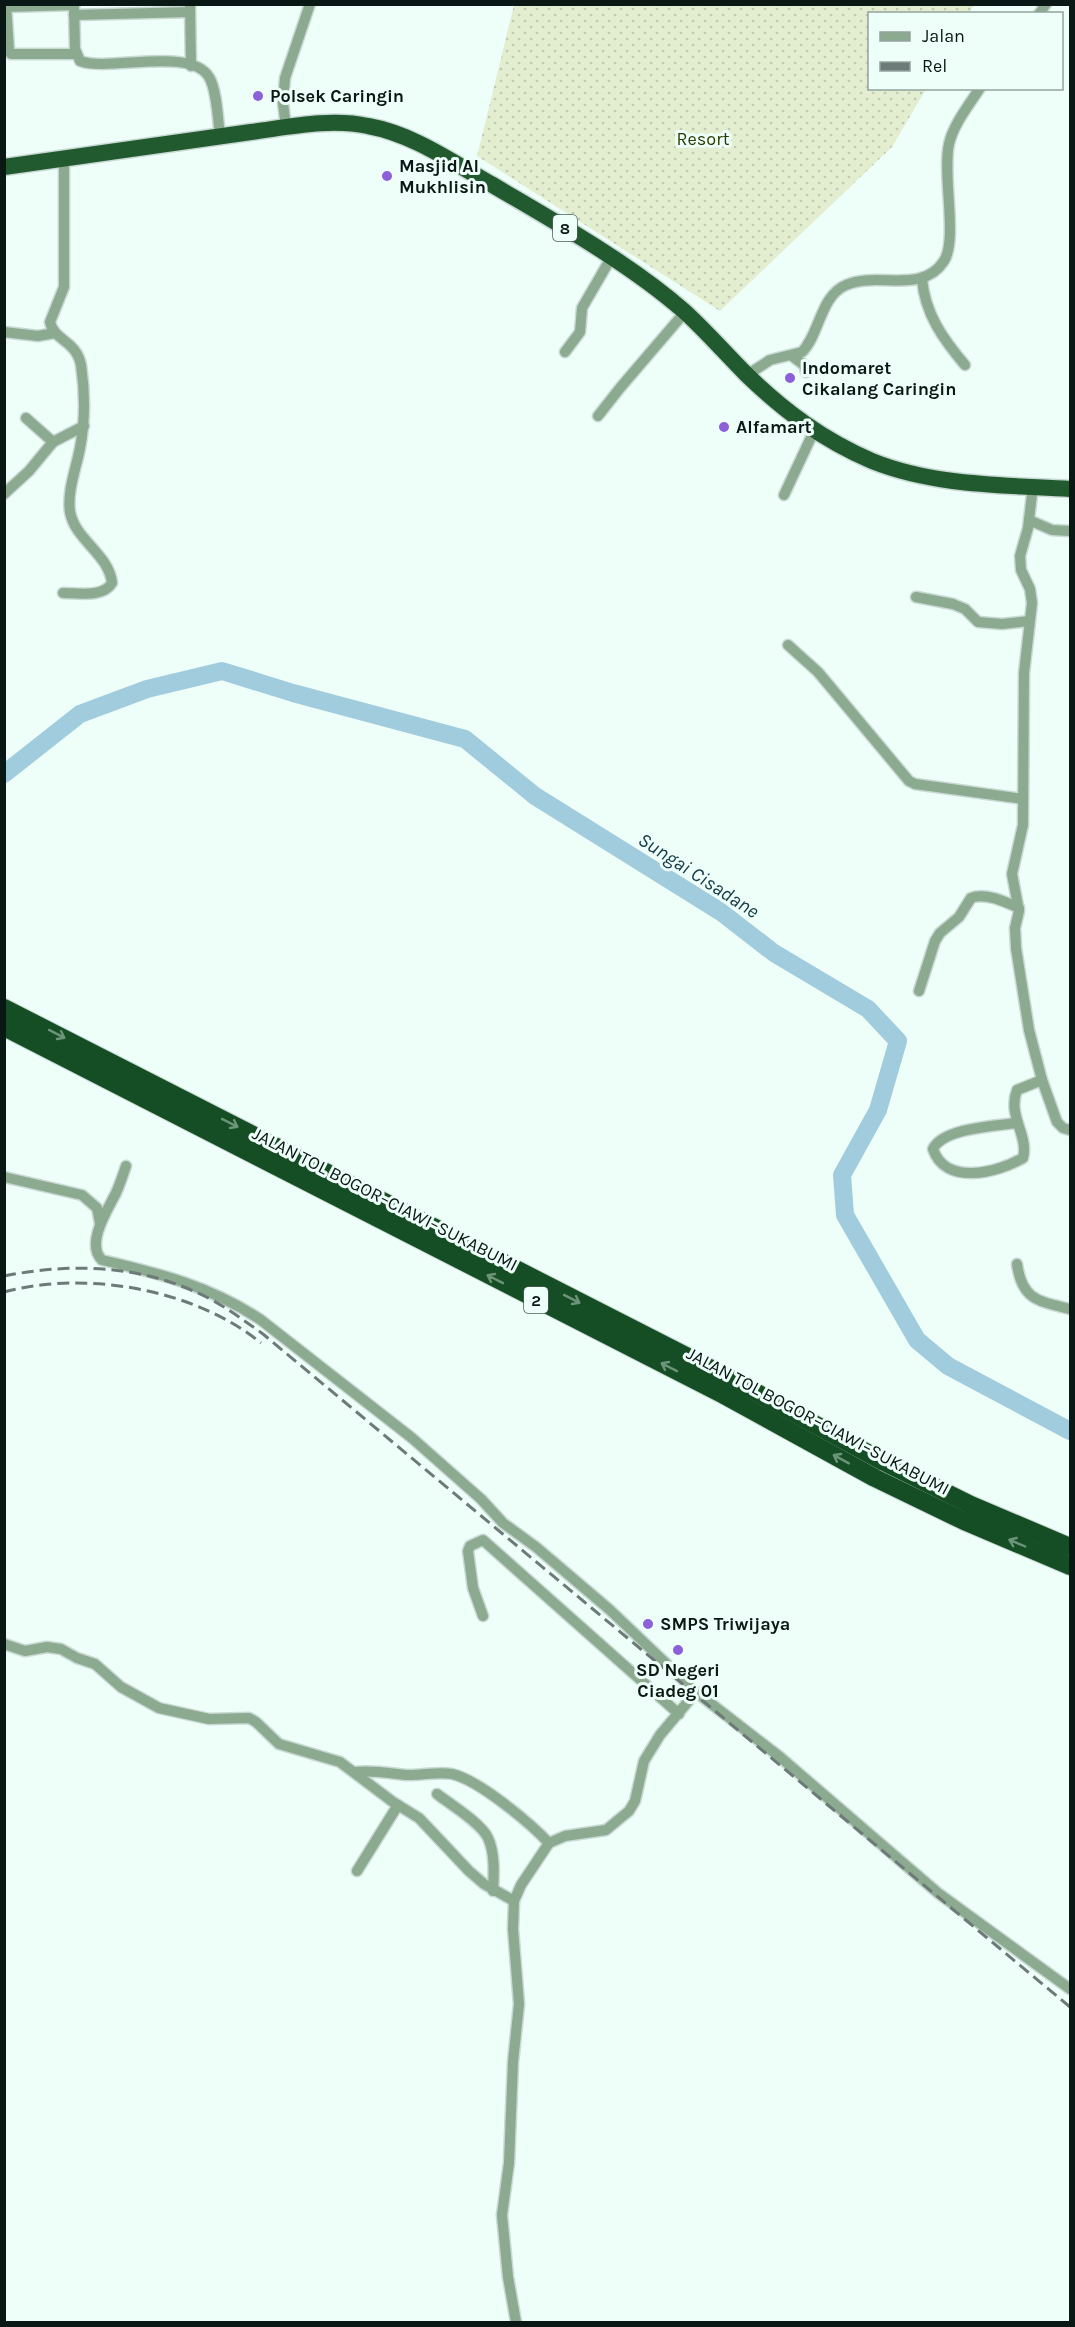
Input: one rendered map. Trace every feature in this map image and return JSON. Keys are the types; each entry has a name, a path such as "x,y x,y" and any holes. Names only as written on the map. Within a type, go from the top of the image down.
{"highway":[{"name":"8","path":"4,167 286,127 351,123 370,126 412,141 549,218 611,258 685,312 747,375 814,431 872,460 899,470 954,481 1071,489"},
{"name":"JALAN TOL BOGOR–CIAWI–SUKABUMI","path":"4,1008 733,1380 884,1462 970,1505 1071,1547"},
{"name":"JALAN TOL BOGOR–CIAWI–SUKABUMI","path":"4,1027 724,1395 875,1478 964,1521 1071,1566"}],"street":[{"path":"286,127 283,103 285,78 310,4"},
{"path":"76,54 11,54 6,6 190,8 191,66"},
{"path":"74,8 76,54 80,61 88,63 155,60 202,70 211,81 220,136"},
{"path":"747,375 770,360 799,354 805,350 830,299 845,285 858,282 922,279 941,265 948,252 950,234 946,177 949,141 979,90"},
{"path":"63,593 101,592 108,589 112,583 108,568 75,524 71,515 70,493 84,426 83,394 79,360 72,346 55,333 50,325 50,317 63,292 65,282 64,158"},
{"path":"565,352 580,332 582,308 611,258"},
{"path":"922,279 926,304 932,319 940,334 965,365"},
{"path":"598,416 685,312"},
{"path":"4,332 38,336 55,333"},
{"path":"792,356 804,365 806,372"},
{"path":"26,418 53,442"},
{"path":"4,494 29,471 53,442 84,426"},
{"path":"784,495 814,431"},
{"path":"1033,486 1020,564 1031,594 1024,673 1022,831 1012,874 1019,908 1015,933 1029,1030 1042,1080 1057,1122 1063,1128 1071,1131"},
{"path":"1029,520 1052,530 1071,531"},
{"path":"916,597 953,604 965,609 978,622 1002,624 1029,621"},
{"path":"788,645 818,672 909,781 915,784 1023,799"},
{"path":"919,991 935,941 940,933 959,917 971,898 988,897 1019,908"},
{"path":"1016,1123 951,1134 937,1142 933,1149 936,1158 945,1167 964,1173 988,1172 1014,1164 1023,1158 1024,1150 1016,1123 1014,1105 1017,1090 1042,1080"},
{"path":"100,1224 117,1191 126,1166"},
{"path":"4,1177 82,1195 97,1208 100,1224 97,1245 102,1260 178,1278 223,1297 261,1320 412,1438 481,1499 503,1522 536,1546 610,1610 696,1692 780,1757 938,1893 1071,1989"},
{"path":"1017,1264 1019,1281 1024,1291 1034,1297 1071,1309"},
{"path":"483,1616 473,1588 468,1551 470,1546 483,1540 679,1714"},
{"path":"4,1644 25,1651 47,1647 61,1649 95,1664 116,1683 159,1708 209,1719 249,1718 279,1744 334,1759 426,1824 469,1871 494,1890 514,1901"},
{"path":"516,2322 501,2216 509,2163 513,2062 519,2004 513,1929 514,1901 521,1885 549,1843 565,1836 606,1830 624,1817 635,1802 644,1761 660,1736 696,1692"},
{"path":"355,1772 376,1771 409,1775 445,1773 460,1776 526,1821 549,1843"},
{"path":"437,1794 479,1827 488,1837 493,1862 494,1890"},
{"path":"357,1870 398,1805"}],"green space":[{"name":"Resort","path":"514,4 974,5 970,12 868,12 868,90 925,90 892,147 720,311 477,156"}],"waterway":[{"name":"Sungai Cisadane","path":"4,774 80,714 147,689 222,671 293,693 465,739 535,796 721,912 774,953 868,1009 898,1041 878,1110 842,1175 845,1215 917,1340 948,1366 1070,1431"}],"railway":[{"path":"4,1276 84,1268 136,1273 187,1288 238,1316 263,1334 1070,2007"},
{"path":"4,1292 69,1283 104,1284 138,1289 172,1297 205,1309 234,1324 261,1343"}],"place":[{"name":"Polsek Caringin","path":"258,96"},
{"name":"Masjid Al Mukhlisin","path":"387,176"},
{"name":"Indomaret Cikalang Caringin","path":"790,378"},
{"name":"Alfamart","path":"724,427"},
{"name":"SMPS Triwijaya","path":"648,1624"},
{"name":"SD Negeri Ciadeg 01","path":"678,1650"}]}
